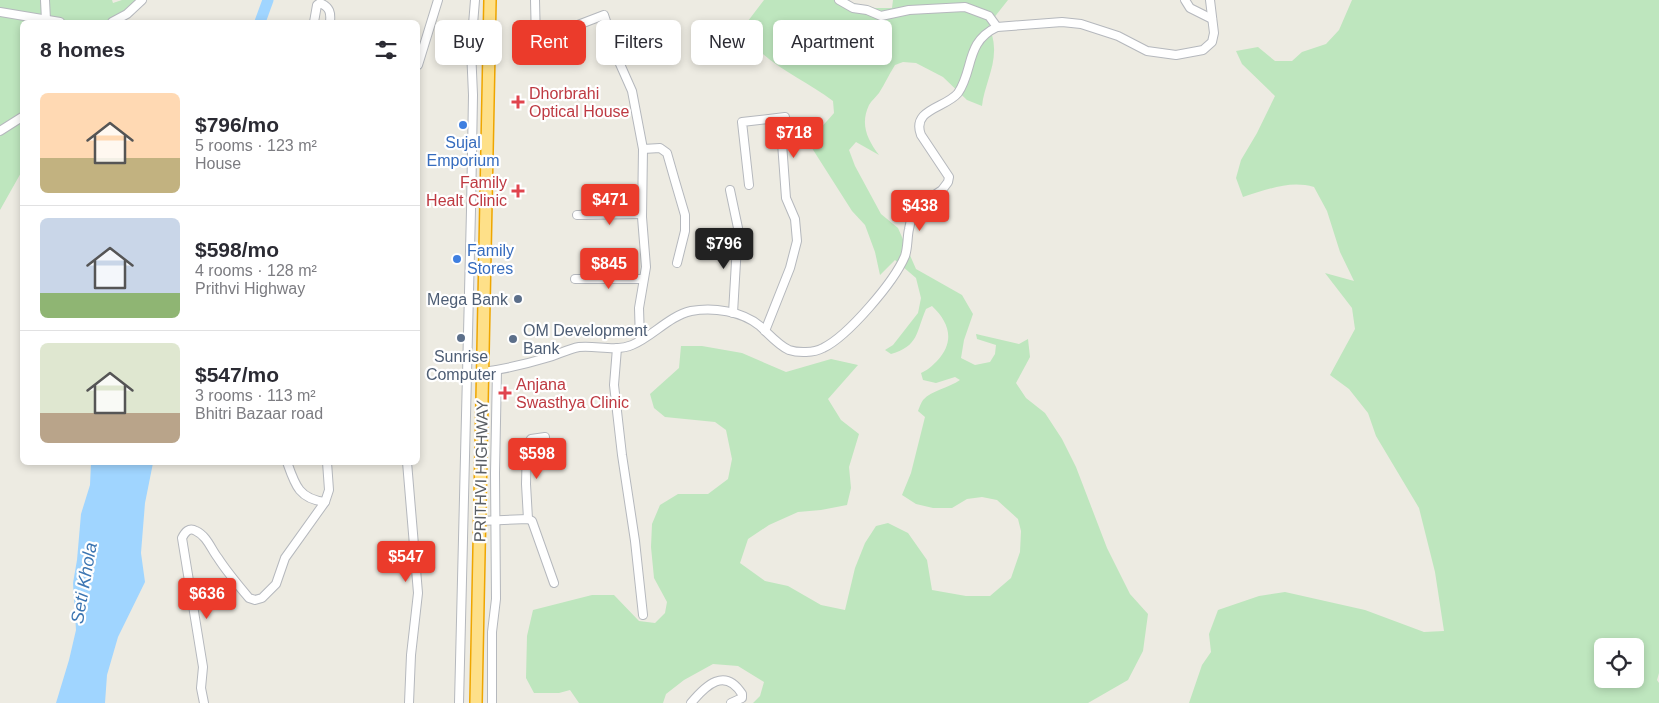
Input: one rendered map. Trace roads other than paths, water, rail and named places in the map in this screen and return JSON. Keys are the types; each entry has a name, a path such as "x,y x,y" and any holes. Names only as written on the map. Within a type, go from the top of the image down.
{"highway":[{"name":"PRITHVI HIGHWAY","path":"476,703 490,0"}],"street":[{"path":"0,12 46,20 45,0"},
{"path":"116,20 127,14 142,0"},
{"path":"420,58 438,0"},
{"path":"459,703 471,210 473,95 471,49 475,0"},
{"path":"535,0 536,41 604,15 620,64 632,91 643,149 642,214 646,267 639,308 640,340"},
{"path":"839,0 853,8 867,10 881,16 909,10 965,7 989,16 997,27"},
{"path":"1185,0 1190,8 1212,19"},
{"path":"483,372 548,358 577,348 631,346 682,314 691,311 716,310 733,313 758,324 788,350 797,352 820,350 850,329 887,285 904,256 915,208 938,193 948,182 944,168 919,131 920,119 924,114 954,97 959,91 979,40 997,27 1062,22 1082,24 1118,36 1148,51 1176,55 1199,51 1212,42 1214,33 1210,0"},
{"path":"314,20 317,5 320,3 327,5 331,12 330,20"},
{"path":"749,185 742,122 785,117 782,142 786,198 795,219 797,241 790,268 765,331"},
{"path":"0,131 20,118"},
{"path":"643,149 660,148 667,153 685,215 685,231 677,263"},
{"path":"730,190 738,228 733,313"},
{"path":"577,215 642,214"},
{"path":"575,279 643,279"},
{"path":"617,348 614,385 643,615"},
{"path":"492,703 492,632 496,599 494,473 497,370"},
{"path":"528,519 526,484 527,446 531,439 545,437"},
{"path":"288,465 298,489 311,500 325,502"},
{"path":"204,703 201,688 203,667 182,538 184,533 194,530 203,535 217,558 249,598 255,600 262,598 276,584 286,558 325,502 329,490 327,465"},
{"path":"406,465 418,593 409,703"},
{"path":"480,521 495,522 528,519 532,521 554,583"},
{"path":"692,703 714,681 724,680 732,682 742,694 742,698 731,703"}],"water":[{"path":"91,465 153,465 145,503 141,553 145,582 118,637 107,675 105,703 56,703 76,630 73,583 81,514 90,485"}],"waterway":[{"name":"Seti Khola","path":"261,20 268,0"}],"place":[{"name":"Dhorbrahi Optical House","path":"518,102"},
{"name":"Sujal Emporium","path":"463,125"},
{"name":"Family Healt Clinic","path":"518,191"},
{"name":"Family Stores","path":"457,259"},
{"name":"Mega Bank","path":"518,299"},
{"name":"Sunrise Computer","path":"461,338"},
{"name":"OM Development Bank","path":"513,339"},
{"name":"Anjana Swasthya Clinic","path":"505,393"}]}
